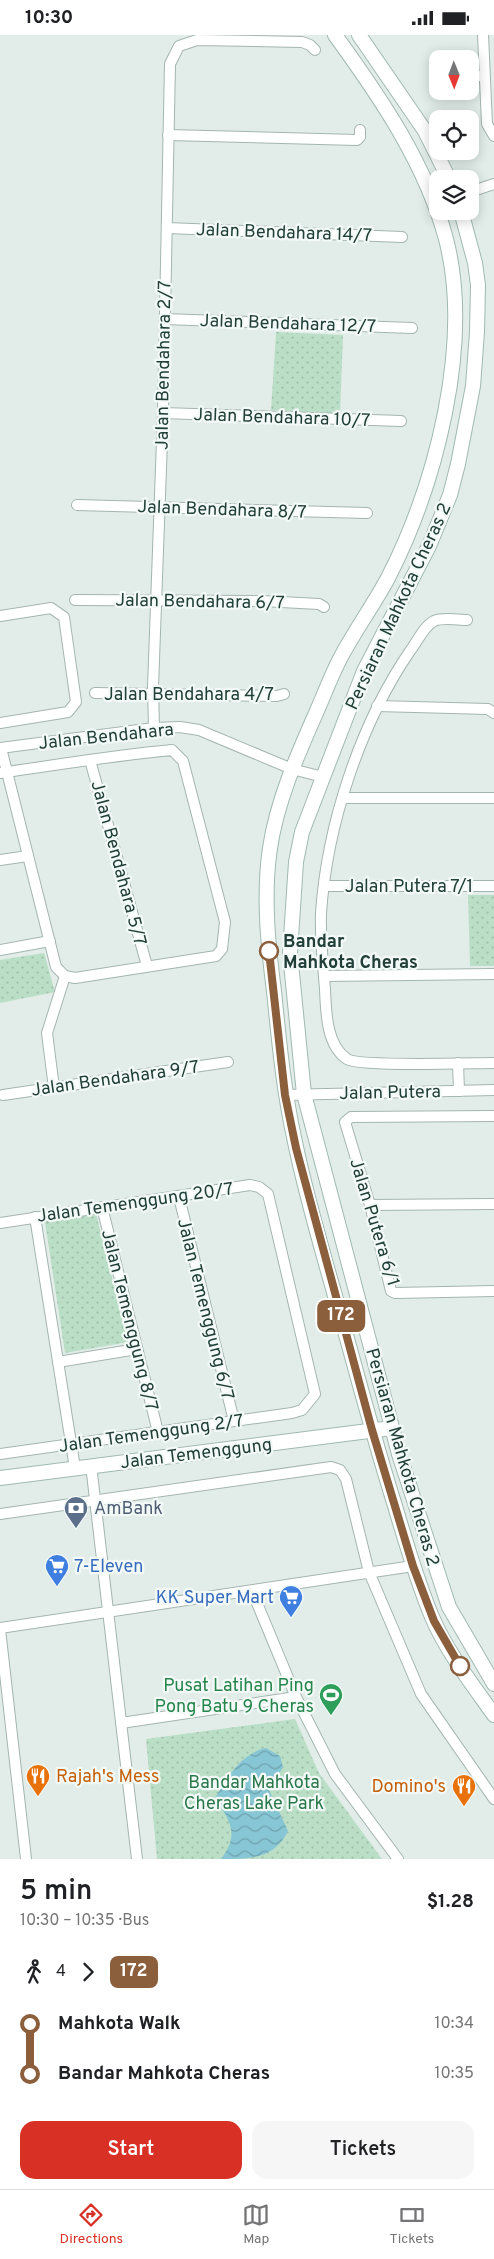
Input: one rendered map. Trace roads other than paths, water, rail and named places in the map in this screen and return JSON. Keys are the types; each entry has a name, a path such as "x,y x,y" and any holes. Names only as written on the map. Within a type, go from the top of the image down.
{"street":[{"name":"Persiaran Mahkota Cheras 2","path":"335,35 374,89 429,190"},
{"path":"359,35 425,131 444,170"},
{"path":"483,35 487,125 494,136"},
{"name":"Jalan Bendahara 2/7","path":"151,728 163,413 170,64 179,46 197,40 302,42 310,45 315,50"},
{"path":"479,76 484,76"},
{"path":"168,135 356,141 360,137 360,130"},
{"path":"479,189 494,184"},
{"name":"Persiaran Mahkota Cheras 2","path":"440,220 450,258 456,298 456,335 444,416 435,453 414,517 388,578 340,657 292,769 274,825 269,852 268,938 285,1095 296,1148 372,1430 413,1566 434,1621 466,1676 494,1715"},
{"name":"Persiaran Mahkota Cheras 2","path":"463,220 475,263 478,285 477,332 473,386 458,464 450,495 429,546 364,671 302,832 296,862 290,953 304,1094 392,1428 450,1607 494,1684"},
{"name":"Jalan Bendahara 14/7","path":"166,228 402,237"},
{"name":"Jalan Bendahara 12/7","path":"164,319 412,328"},
{"name":"Jalan Bendahara 10/7","path":"163,413 401,421"},
{"name":"Jalan Bendahara 8/7","path":"77,505 366,513"},
{"name":"Jalan Bendahara 6/7","path":"75,600 262,601 319,604 324,607"},
{"path":"0,616 51,608 64,617 76,701 68,712 0,723"},
{"path":"467,620 439,619 428,625 403,661 377,706 358,751 330,841 321,913 324,976 327,1021 341,1054 349,1061 494,1063"},
{"name":"Jalan Bendahara 4/7","path":"95,693 152,691 277,696 284,694"},
{"path":"377,706 488,709 494,713"},
{"name":"Jalan Bendahara","path":"1,748 151,728 180,727 199,730 292,769 323,777"},
{"path":"1,748 4,773 28,856 56,967 65,976 75,978 216,956 222,949 225,922 183,761 172,749 4,773"},
{"name":"Jalan Bendahara 5/7","path":"90,760 148,966"},
{"path":"344,798 494,798"},
{"path":"0,860 28,856"},
{"name":"Jalan Putera 7/1","path":"325,886 494,886"},
{"path":"0,950 50,941"},
{"path":"324,976 494,974"},
{"path":"54,1088 46,1033 65,976"},
{"name":"Jalan Bendahara 9/7","path":"3,1095 228,1062"},
{"path":"458,1063 459,1091"},
{"name":"Jalan Putera","path":"285,1095 494,1090"},
{"name":"Jalan Putera 6/1","path":"494,1116 350,1117 345,1123 370,1205 393,1292 494,1291"},
{"name":"Jalan Temenggung 20/7","path":"0,1223 250,1185 259,1187 268,1194 315,1394 302,1410"},
{"name":"Jalan Temenggung 6/7","path":"179,1197 234,1421"},
{"path":"370,1205 494,1204"},
{"name":"Jalan Temenggung 8/7","path":"102,1207 158,1432"},
{"path":"34,1217 75,1467"},
{"path":"58,1361 137,1349"},
{"name":"Jalan Temenggung 2/7","path":"0,1454 302,1410"},
{"name":"Jalan Temenggung","path":"0,1478 392,1428"},
{"path":"91,1465 138,1859"},
{"path":"0,1514 331,1467 340,1470 346,1479 369,1572 421,1694 494,1799"},
{"path":"26,1859 0,1629 413,1566"},
{"path":"252,1591 296,1697 335,1775 398,1859"},
{"path":"121,1723 296,1697"}],"water":[{"path":"266,1748 280,1756 283,1767 269,1790 288,1831 276,1847 269,1852 252,1858 221,1859 230,1842 231,1828 215,1798 242,1761 249,1755"}],"place":[{"name":"Bandar Mahkota Cheras","path":"269,951"},
{"name":"AmBank","path":"76,1529"},
{"name":"7-Eleven","path":"57,1587"},
{"name":"KK Super Mart","path":"291,1618"},
{"name":"Pusat Latihan Ping Pong Batu 9 Cheras","path":"331,1716"},
{"name":"Rajah's Mess","path":"38,1797"},
{"name":"Domino's","path":"464,1807"}],"park label":[{"name":"Bandar Mahkota Cheras Lake Park","path":"254,1792"}]}
